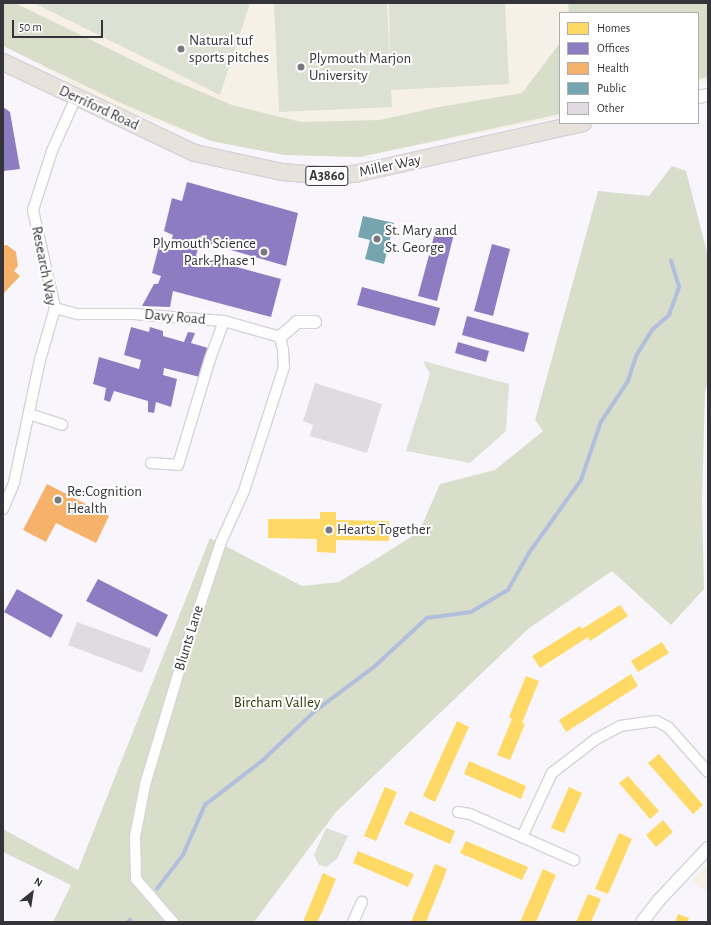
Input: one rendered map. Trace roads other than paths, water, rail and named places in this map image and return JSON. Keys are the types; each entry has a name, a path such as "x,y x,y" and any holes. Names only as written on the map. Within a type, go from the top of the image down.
{"main road":[{"name":"Derriford Road","path":"3,62 196,153"},
{"name":"Miller Way","path":"196,153 282,172 332,176 366,172 579,124"}],"street":[{"name":"Research Way","path":"3,509 14,483 55,308 33,210 52,152 76,97"},
{"name":"Davy Road","path":"55,308 78,314 134,314 224,321 280,337"},
{"path":"151,463 178,465 210,359 224,321"},
{"path":"280,337 296,322 315,322"},
{"name":"Blunts Lane","path":"173,922 136,879 135,837 145,785 191,630 221,542 244,491 284,367 283,350 280,337"},
{"path":"29,414 62,425"},
{"path":"522,837 552,773 596,740 620,726 656,721 668,727 708,772"},
{"path":"458,812 470,814 574,860"},
{"path":"642,922 660,899 708,848"},
{"path":"353,922 362,902"}],"waterway":[{"path":"157,889 183,855 205,805 262,761 314,712 374,667 427,618 471,612 508,590 529,553 581,480 601,422 628,381 636,356 652,330 669,315 679,287 671,261"}],"place":[{"name":"Natural tuf sports pitches","path":"181,49"},
{"name":"Plymouth Marjon University","path":"301,67"},
{"name":"St. Mary and St. George","path":"377,239"},
{"name":"Plymouth Science Park-Phase 1","path":"264,252"},
{"name":"Re:Cognition Health","path":"58,500"},
{"name":"Hearts Together","path":"329,530"}],"park label":[{"name":"Bircham Valley","path":"277,703"}]}
